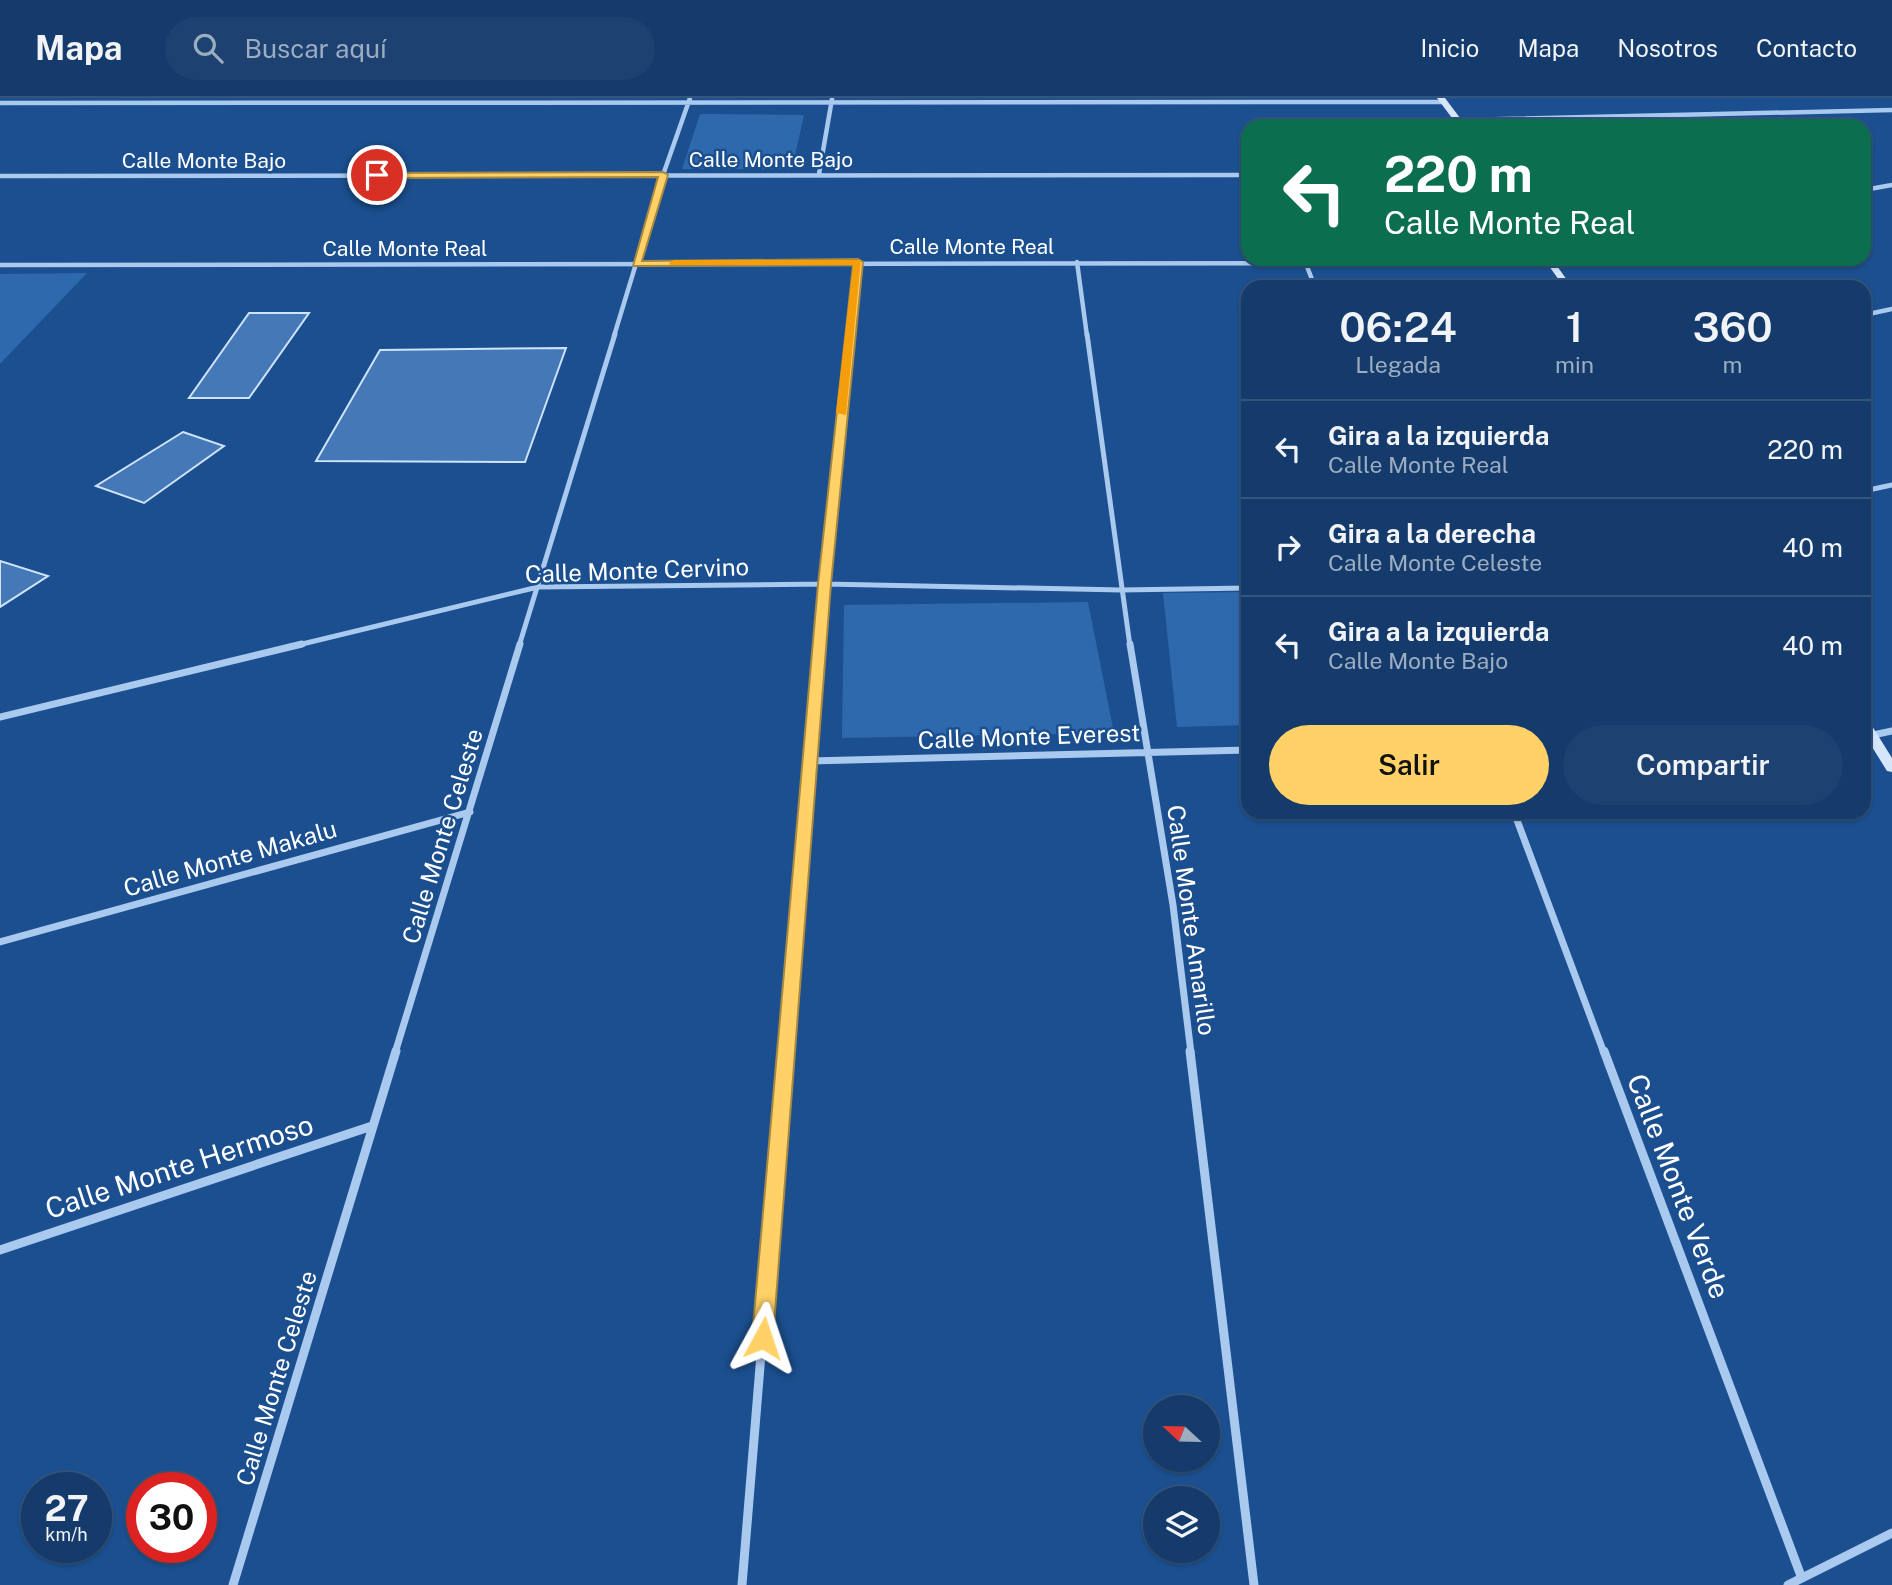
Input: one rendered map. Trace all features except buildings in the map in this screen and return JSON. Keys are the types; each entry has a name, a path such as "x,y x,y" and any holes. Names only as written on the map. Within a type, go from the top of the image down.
{"street":[{"name":"Calle Monte Celeste","path":"233,1585 663,175 689,100"},
{"path":"819,174 832,100"},
{"path":"0,103 1443,100 1457,119"},
{"path":"1593,119 1892,110"},
{"name":"Calle Monte Bajo","path":"0,176 1241,175"},
{"path":"1871,189 1892,185"},
{"path":"742,1585 825,584 858,262"},
{"name":"Calle Monte Amarillo","path":"1077,262 1121,590 1173,905 1254,1585"},
{"name":"Calle Monte Real","path":"0,264 1241,263"},
{"path":"1871,314 1892,309"},
{"path":"1871,490 1892,485"},
{"name":"Calle Monte Cervino","path":"0,717 538,587 825,584 1121,590 1241,588"},
{"path":"1871,736 1892,731"},
{"path":"1871,741 1892,768"},
{"name":"Calle Monte Everest","path":"810,761 1241,750"},
{"name":"Calle Monte Makalu","path":"0,942 470,812"},
{"name":"Calle Monte Verde","path":"1517,819 1801,1576"},
{"name":"Calle Monte Hermoso","path":"0,1250 372,1126"},
{"path":"1788,1585 1801,1576 1892,1533"}],"shaded area":[{"path":"700,114 804,115 792,169 682,169"},
{"path":"87,273 0,364 0,274"},
{"path":"1241,592 1241,725 1177,727 1163,593"},
{"path":"1088,602 1114,733 842,738 844,605"}],"slow traffic":[{"path":"674,263 858,262 842,413"}],"route":[{"path":"377,175 663,175 636,264 858,262 825,584 763,1338"}]}
